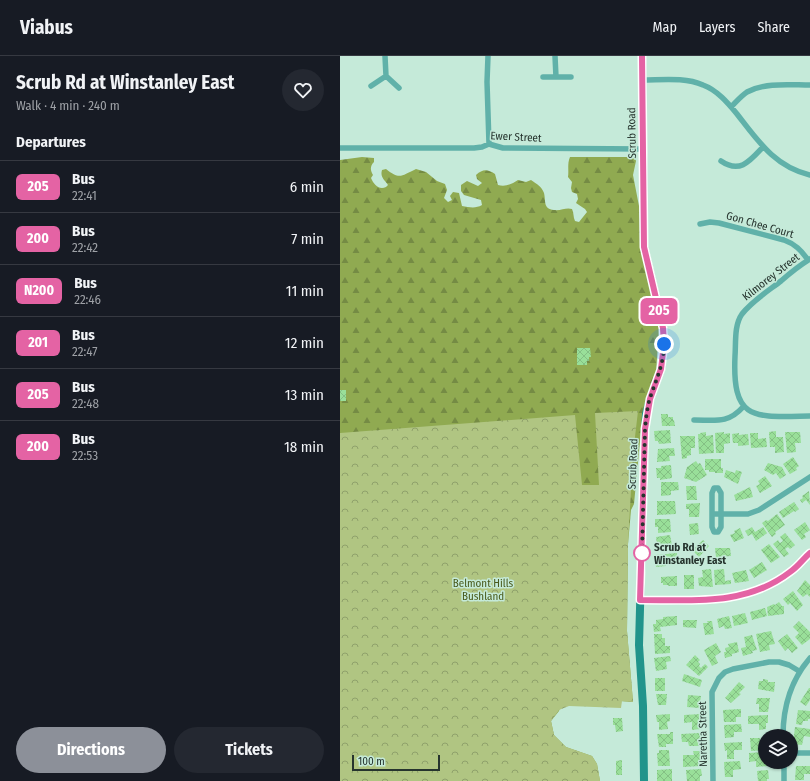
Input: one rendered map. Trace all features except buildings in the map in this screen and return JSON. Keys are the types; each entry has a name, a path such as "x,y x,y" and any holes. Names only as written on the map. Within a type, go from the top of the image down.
{"main road":[{"name":"Scrub Road","path":"642,56 644,247 663,328 664,344 661,369 650,399 645,429 640,600 644,781"}],"street":[{"path":"385,56 386,76 400,88"},
{"path":"488,56 487,82 489,144"},
{"path":"555,56 556,77"},
{"path":"371,86 386,76"},
{"path":"543,77 571,77"},
{"path":"642,80 679,80 703,85 720,96 731,107 763,147 773,157 786,167 810,175"},
{"path":"731,107 746,93 758,88 770,86 810,85"},
{"name":"Ewer Street","path":"340,148 474,148 489,144 503,148 644,149"},
{"path":"721,161 734,166 742,166 763,147"},
{"name":"Gon Chee Court","path":"700,224 710,222 719,223 784,240 793,243 798,247 809,260"},
{"name":"Kilmorey Street","path":"743,407 735,387 734,376 737,325 740,316 756,300 809,260"},
{"path":"694,420 728,419 738,413 743,407 751,412 774,417 810,416"},
{"path":"712,514 748,514 759,510 810,477"},
{"path":"714,488 718,488 721,493 721,514 720,527 718,532 714,532 712,527 712,493 714,488"},
{"path":"640,600 708,600 732,598 753,593 774,583 791,572 810,553"},
{"path":"783,729 785,706 799,671 810,658"},
{"name":"Naretha Street","path":"713,781 712,692 719,678 725,672 733,669 769,662 779,662 789,665 799,671"},
{"path":"798,753 810,753"},
{"path":"784,769 784,781"}],"green space":[{"path":"362,157 374,158 371,168 373,175 371,178 375,185 381,188 388,185 382,176 382,170 386,169 394,175 401,176 416,169 426,172 437,181 445,184 447,190 444,198 448,202 452,200 450,196 453,192 459,193 462,206 477,207 482,205 481,200 464,195 461,191 461,185 467,181 478,186 482,183 477,179 476,175 485,170 495,174 498,185 501,186 509,185 518,180 526,182 531,180 542,189 548,208 557,210 568,208 572,209 575,221 579,222 587,212 576,203 578,199 577,194 572,192 572,182 568,177 570,157 635,158 636,161 633,175 639,206 643,258 659,328 656,373 645,405 628,544 627,631 633,702 564,697 559,711 551,721 554,735 566,747 592,756 597,764 600,781 340,781 340,160"},
{"name":"Belmont Hills Bushland","path":"638,411 633,454 628,544 627,631 633,702 622,701 621,708 569,706 559,710 551,721 554,735 566,747 592,756 597,764 600,781 340,781 340,433 575,415 582,485 599,485 595,413"}],"bus line":[{"name":"205","path":"642,56 644,247 663,328 664,352 661,369 646,414 640,600 708,600 732,598 753,593 774,583 791,572 810,553"}],"place":[{"name":"Scrub Rd at Winstanley East","path":"642,553"}],"route":[{"path":"642,553 646,414 661,369 664,344"}]}
